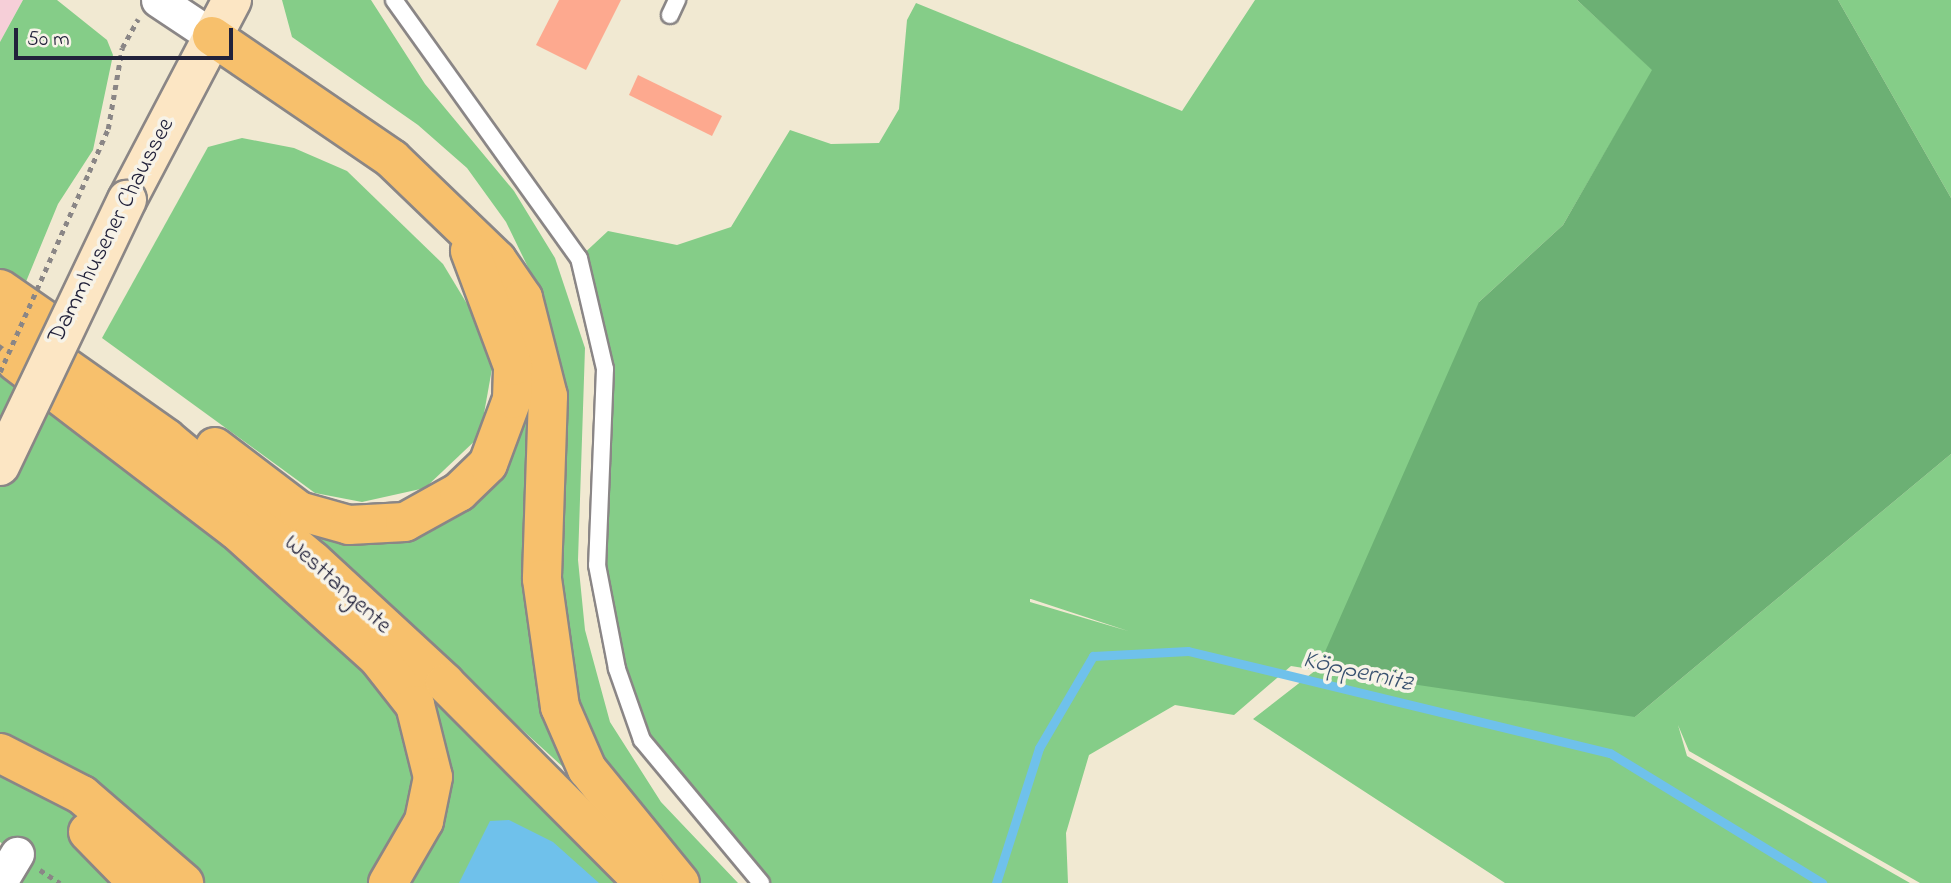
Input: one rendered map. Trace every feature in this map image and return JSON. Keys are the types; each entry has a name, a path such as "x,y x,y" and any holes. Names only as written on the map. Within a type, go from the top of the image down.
{"highway":[{"path":"212,36 392,159 497,260 523,298 539,347 551,436 542,579 560,706 587,769 680,883"},
{"path":"0,289 299,511 349,525 405,522 434,510 488,464 512,400 513,366 498,315 455,217"},
{"name":"Westtangente","path":"0,321 167,439 313,561 445,683 644,883"},
{"path":"0,350 236,530 377,658 415,705 433,777 424,821 387,883"},
{"path":"0,753 82,794 184,883"},
{"path":"46,778 138,883"}],"main road":[{"name":"Dammhusener Chaussee","path":"0,466 127,200 232,0"}],"street":[{"path":"150,6 212,36"},
{"path":"0,882 18,854"}],"lane":[{"path":"394,0 579,258 605,369 597,565 617,669 642,740 761,883"}],"path":[{"path":"0,372 108,129 122,48 150,6"}],"shaded area":[{"path":"0,0 23,0 0,42"}],"green space":[{"path":"23,0 57,0 107,40 113,55 93,150 58,204 23,289 0,274 0,42"},
{"path":"282,0 371,0 425,84 514,191 555,258 585,348 578,560 585,630 610,722 661,802 738,883 695,883 600,762 564,674 558,536 565,456 558,368 541,294 506,222 467,168 418,125 292,37"},
{"path":"1255,0 1577,0 1653,70 1563,225 1479,302 1635,717 1951,454 1951,883 1920,883 1689,751 1678,725 1687,756 1910,883 1505,883 1253,719 1316,670 1291,666 1234,715 1175,705 1089,755 1066,833 1068,883 761,883 642,740 597,565 605,369 579,258 608,231 677,245 731,227 790,130 831,144 879,143 899,109 907,20 916,3 1182,111","holes":["1030,599 1128,631 1030,602"]},
{"path":"1577,0 1838,0 1951,198 1951,454 1635,717 1317,670 1479,302 1563,225 1652,70"},
{"path":"1838,0 1951,0 1951,198"},
{"path":"242,138 294,148 347,171 443,264 481,327 493,363 480,436 425,488 362,502 315,493 102,338 208,147"},
{"path":"0,313 644,883 0,883 17,854 0,842"},
{"path":"528,401 575,778 306,532 419,533 447,521 465,509"}],"water":[{"path":"509,820 553,842 599,883 459,883 490,821"}],"building":[{"path":"559,0 621,0 586,70 536,45"},
{"path":"638,75 722,116 712,136 629,95"}],"waterway":[{"name":"Köppernitz","path":"996,883 1039,748 1093,656 1188,651 1610,753 1822,883"}]}
